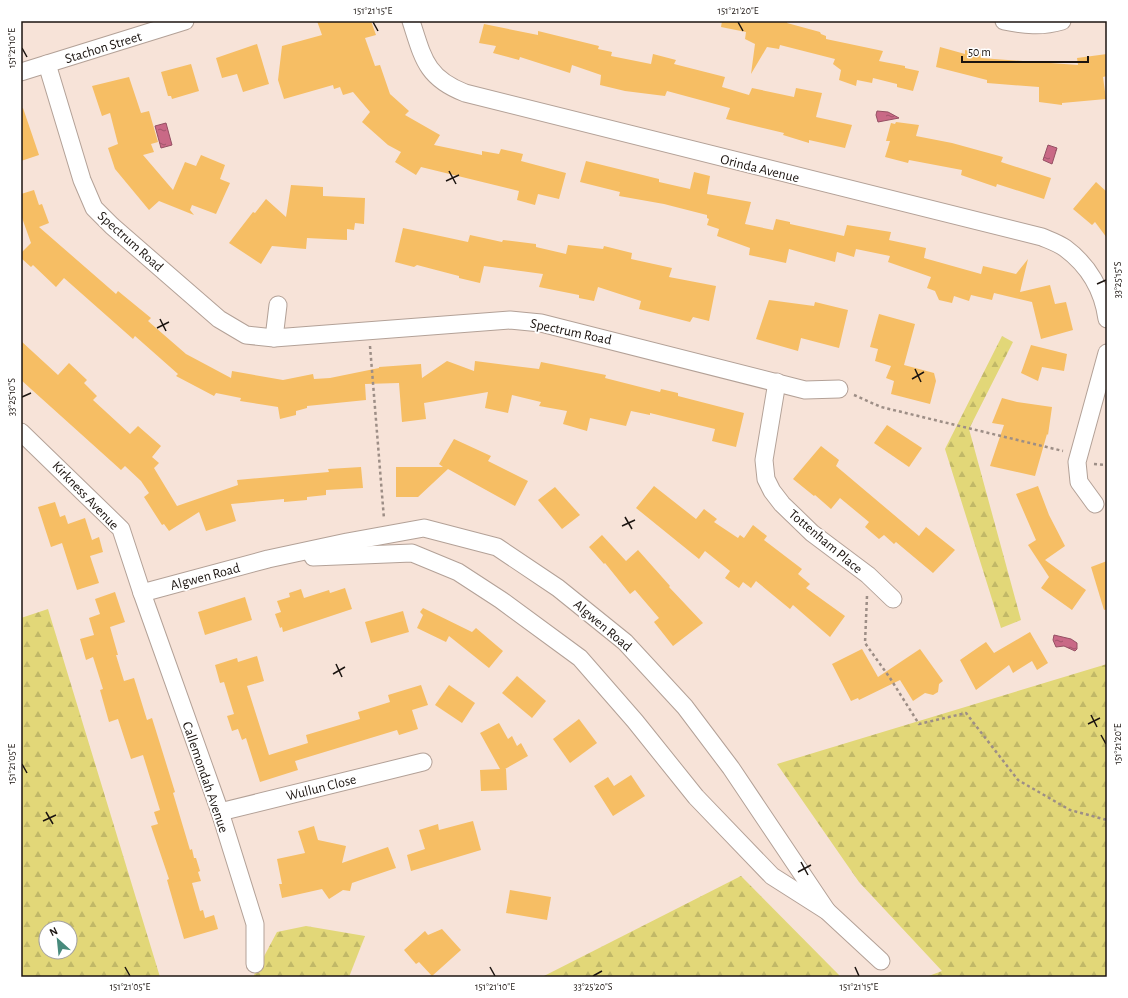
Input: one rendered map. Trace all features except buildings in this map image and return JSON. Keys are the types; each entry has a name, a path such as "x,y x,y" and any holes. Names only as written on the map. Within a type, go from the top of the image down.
{"street":[{"name":"Stachon Street","path":"21,72 185,21"},
{"name":"Orinda Avenue","path":"411,21 427,64 436,76 448,86 465,93 1042,237 1064,247 1097,283 1106,308 1107,319"},
{"path":"1004,21 1026,26 1052,24 1062,21"},
{"name":"Spectrum Road","path":"47,64 82,180 94,208 219,319 246,335 274,338 510,320 541,323 805,390 839,389"},
{"path":"274,338 278,305"},
{"path":"1095,504 1079,482 1076,471 1077,462 1107,354"},
{"name":"Tottenham Place","path":"777,382 764,460 766,479 772,491 782,504 812,533 868,575 893,598"},
{"name":"Kirkness Avenue","path":"21,432 121,529 142,593"},
{"name":"Algwen Road","path":"142,593 268,559 424,528 497,547 558,588 625,642 685,707 731,768 827,911"},
{"name":"Algwen Road","path":"268,559 412,553 458,572 580,658 635,721 696,797 772,876 827,911 881,961"},
{"name":"Callemondah Avenue","path":"142,593 220,812 255,924 255,964"},
{"name":"Wullun Close","path":"220,812 423,762"}],"path":[{"path":"369,330 385,535"},
{"path":"839,389 881,407 1060,449 1077,462 1107,465"},
{"path":"868,575 866,643 919,724 966,713 1018,780 1070,810 1107,820"}],"green space":[{"path":"1002,336 1013,342 969,429 1021,620 1001,628 945,449"},
{"path":"48,609 160,977 21,977 21,618"},
{"path":"1107,664 1107,977 926,977 942,971 859,882 777,764"},
{"path":"741,876 841,977 542,977"},
{"path":"306,926 365,936 349,977 253,977 277,932"}],"water":[{"path":"877,111 888,112 899,118 878,122 876,115"},
{"path":"166,123 172,145 161,148 155,126"},
{"path":"1048,145 1057,148 1052,164 1043,160"},
{"path":"1054,635 1071,639 1077,643 1077,649 1075,651 1064,646 1056,647 1053,640"}]}
